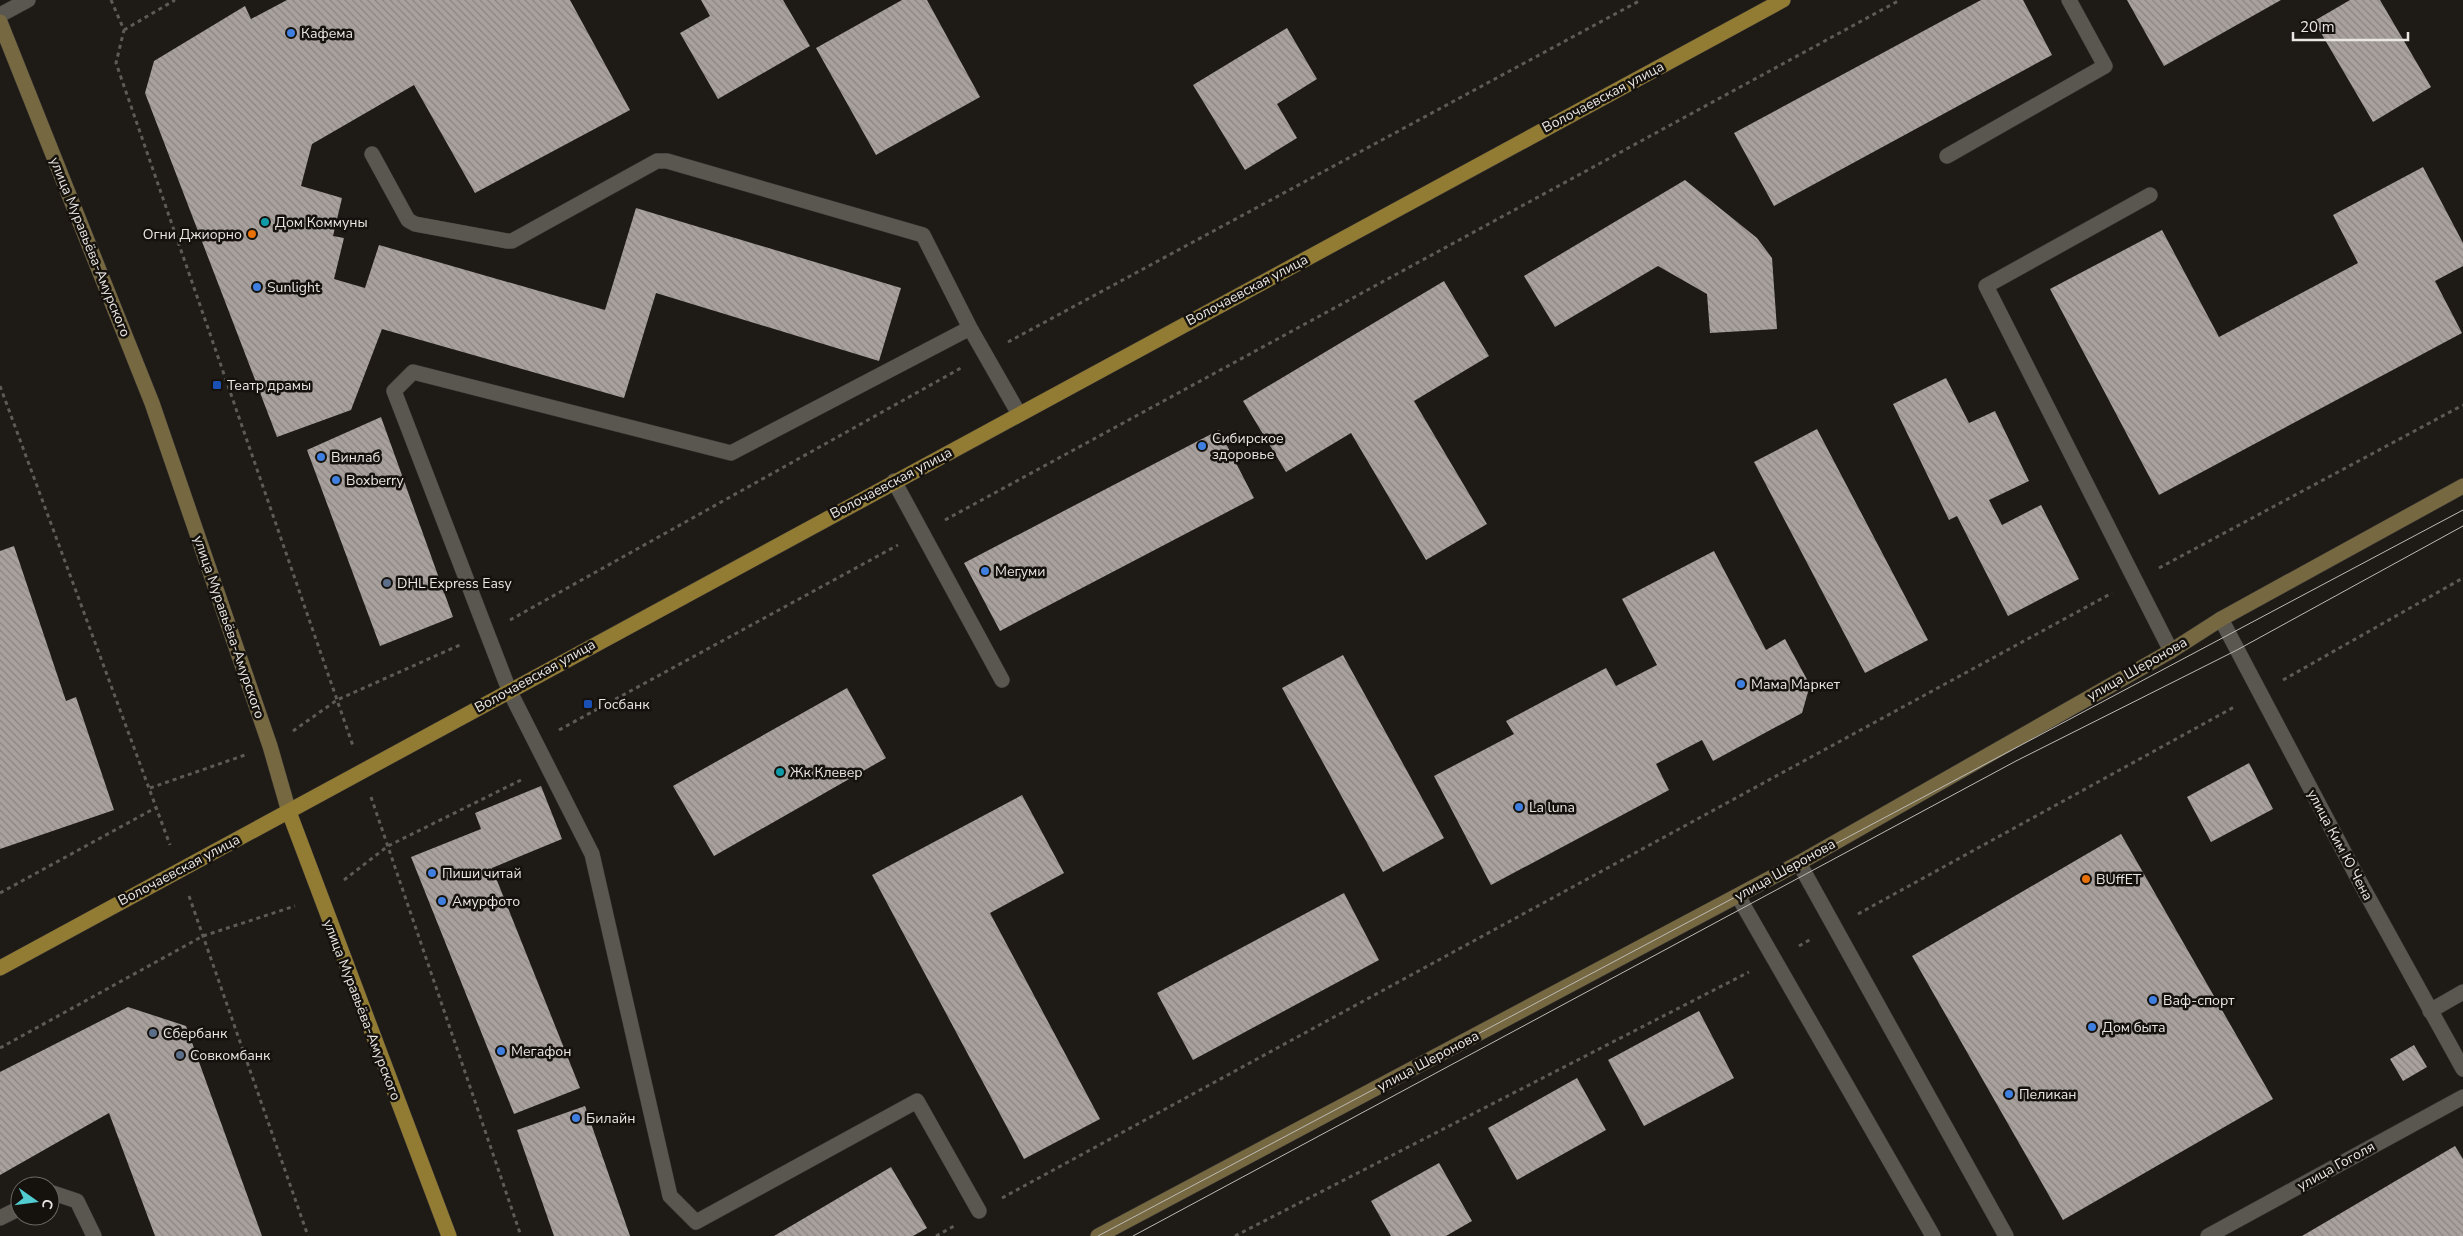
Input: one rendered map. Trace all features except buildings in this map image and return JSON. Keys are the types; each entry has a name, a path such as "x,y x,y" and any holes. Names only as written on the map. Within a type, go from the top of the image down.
{"main road":[{"name":"Волочаевская улица","path":"0,968 179,869 288,812 894,481 1783,0"},
{"name":"улица Муравьёва-Амурского","path":"0,22 152,403 270,746 288,812 319,898 449,1236"},
{"name":"улица Шеронова","path":"1098,1236 1799,863 2171,651 2221,619 2463,486"}],"street":[{"path":"0,16 28,0"},
{"path":"1947,156 2105,66 2069,0"},
{"path":"372,154 408,220 415,224 507,241 512,241 657,161 675,163 923,236 970,328 1019,414"},
{"path":"2150,194 1986,286 2171,651"},
{"path":"970,328 731,453 413,372 394,391 510,690 592,854 670,1196 696,1222 917,1102 979,1211"},
{"path":"894,481 1002,680"},
{"name":"улица Ким Ю Чена","path":"2221,619 2430,1011 2459,1054 2463,1069"},
{"path":"1799,863 2006,1236"},
{"path":"1738,896 1933,1236"},
{"path":"2430,1011 2463,992"},
{"name":"улица Гоголя","path":"2208,1236 2463,1097"},
{"path":"60,1195 77,1201 94,1236"}],"path":[{"path":"111,0 124,30 116,63 338,700 521,1236"},
{"path":"124,30 175,0"},
{"path":"150,788 270,746 338,700 488,632 985,354 1641,0"},
{"path":"536,742 1900,0"},
{"path":"0,386 150,788 308,1236"},
{"path":"936,1236 2135,580 2463,405"},
{"path":"0,1048 203,936 319,898 388,846 548,766"},
{"path":"0,893 156,808"}],"tram line":[{"path":"1098,1236 2463,510"},
{"path":"1133,1236 2016,761 2237,650 2463,526"}],"place":[{"name":"Кафема","path":"291,33"},
{"name":"Дом Коммуны","path":"265,222"},
{"name":"Огни Джиорно","path":"252,234"},
{"name":"Sunlight","path":"257,287"},
{"name":"Театр драмы","path":"217,385"},
{"name":"Сибирское здоровье","path":"1202,446"},
{"name":"Винлаб","path":"321,457"},
{"name":"Boxberry","path":"336,480"},
{"name":"Мегуми","path":"985,571"},
{"name":"DHL Express Easy","path":"387,583"},
{"name":"Мама Маркет","path":"1741,684"},
{"name":"Госбанк","path":"588,704"},
{"name":"Жк Клевер","path":"780,772"},
{"name":"La luna","path":"1519,807"},
{"name":"Пиши читай","path":"432,873"},
{"name":"BUffET","path":"2086,879"},
{"name":"Амурфото","path":"442,901"},
{"name":"Ваф-спорт","path":"2153,1000"},
{"name":"Дом быта","path":"2092,1027"},
{"name":"Сбербанк","path":"153,1033"},
{"name":"Мегафон","path":"501,1051"},
{"name":"Совкомбанк","path":"180,1055"},
{"name":"Пеликан","path":"2009,1094"},
{"name":"Билайн","path":"576,1118"}]}
